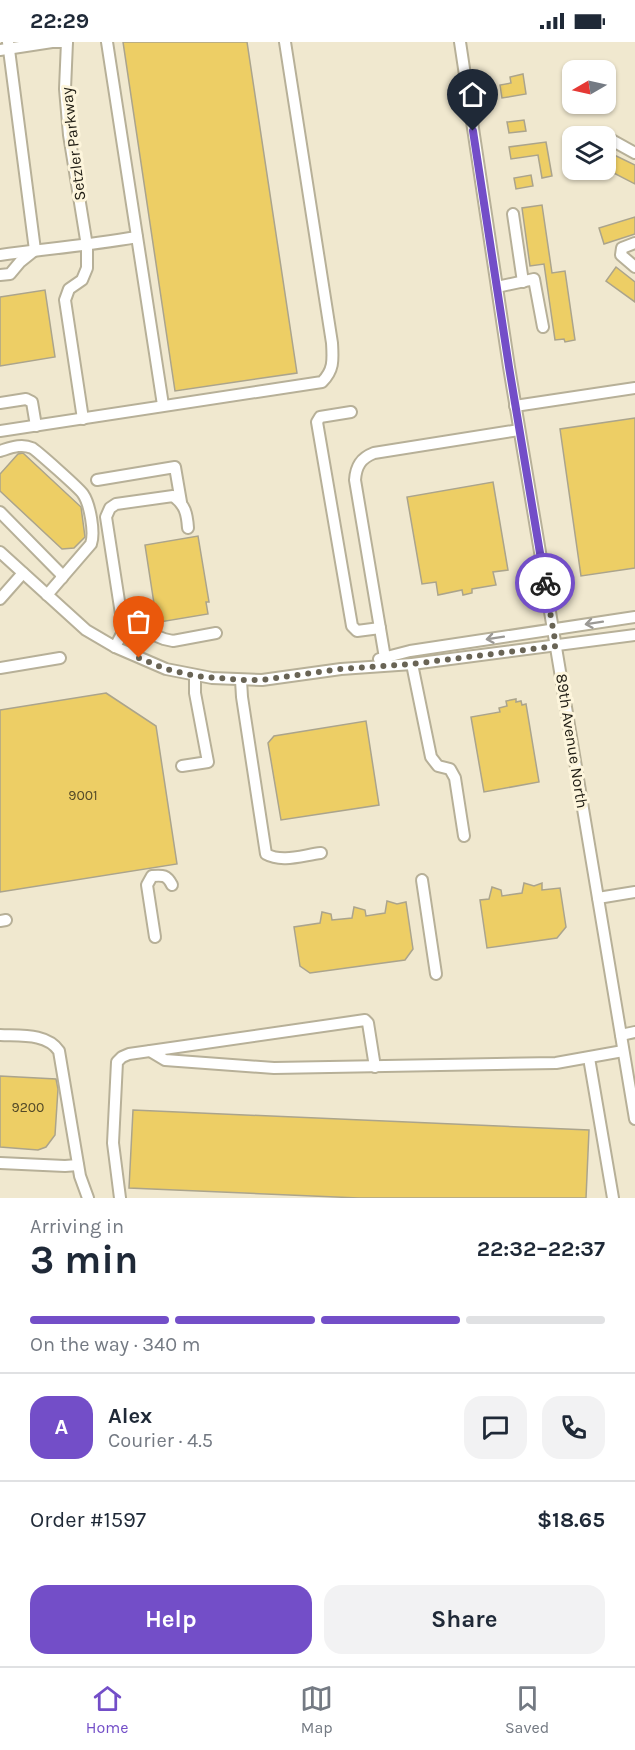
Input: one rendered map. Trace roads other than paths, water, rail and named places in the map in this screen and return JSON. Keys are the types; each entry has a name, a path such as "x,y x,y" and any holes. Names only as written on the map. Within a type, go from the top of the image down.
{"street":[{"path":"35,250 5,47 67,42"},
{"name":"Setzler Parkway","path":"67,42 65,88 69,135 87,246 87,268 82,280 69,289 65,300 83,419"},
{"path":"107,42 164,405"},
{"path":"0,431 322,382 330,374 333,362 332,343 285,42"},
{"name":"89th Avenue North","path":"460,42 515,406 635,1119"},
{"path":"616,143 635,153"},
{"path":"513,214 523,282"},
{"path":"0,255 87,246 137,237"},
{"path":"635,243 622,248 621,255 635,267"},
{"path":"0,275 10,274 35,250"},
{"path":"497,287 534,279 543,327"},
{"path":"515,406 635,388"},
{"path":"0,403 27,399 32,402 36,426"},
{"path":"351,412 320,417 317,422 352,626 357,631 380,628"},
{"path":"385,658 355,480 360,462 366,456 374,453 519,430"},
{"path":"0,451 19,445 32,448 84,495 94,537 91,544 46,595"},
{"path":"97,480 175,467 188,528"},
{"path":"182,502 173,496 116,504 110,508 106,517 121,614 127,624 173,641 216,633"},
{"path":"0,512 60,573 62,578"},
{"path":"0,552 86,630 115,647 166,669 195,676 262,680 341,669 412,664 635,635"},
{"path":"0,599 23,573"},
{"path":"341,669 410,651 635,617"},
{"path":"115,647 127,624"},
{"path":"0,668 60,658"},
{"path":"412,664 430,757 438,766 450,769 455,778 464,836"},
{"path":"182,766 207,762 195,693 195,676"},
{"path":"241,680 266,854 273,858 282,858 321,853"},
{"path":"155,937 147,885 152,876 163,875 169,878 172,885"},
{"path":"422,880 436,974"},
{"path":"598,898 635,892"},
{"path":"120,1198 113,1143 117,1062 122,1057 129,1054 365,1020 368,1023 375,1067"},
{"path":"621,1035 635,1032"},
{"path":"0,1035 46,1039 54,1043 59,1051 78,1165 84,1192 88,1198"},
{"path":"150,1051 165,1060 274,1068 556,1063 623,1051"},
{"path":"589,1058 613,1198"},
{"path":"0,1162 64,1167 78,1165"}]}
